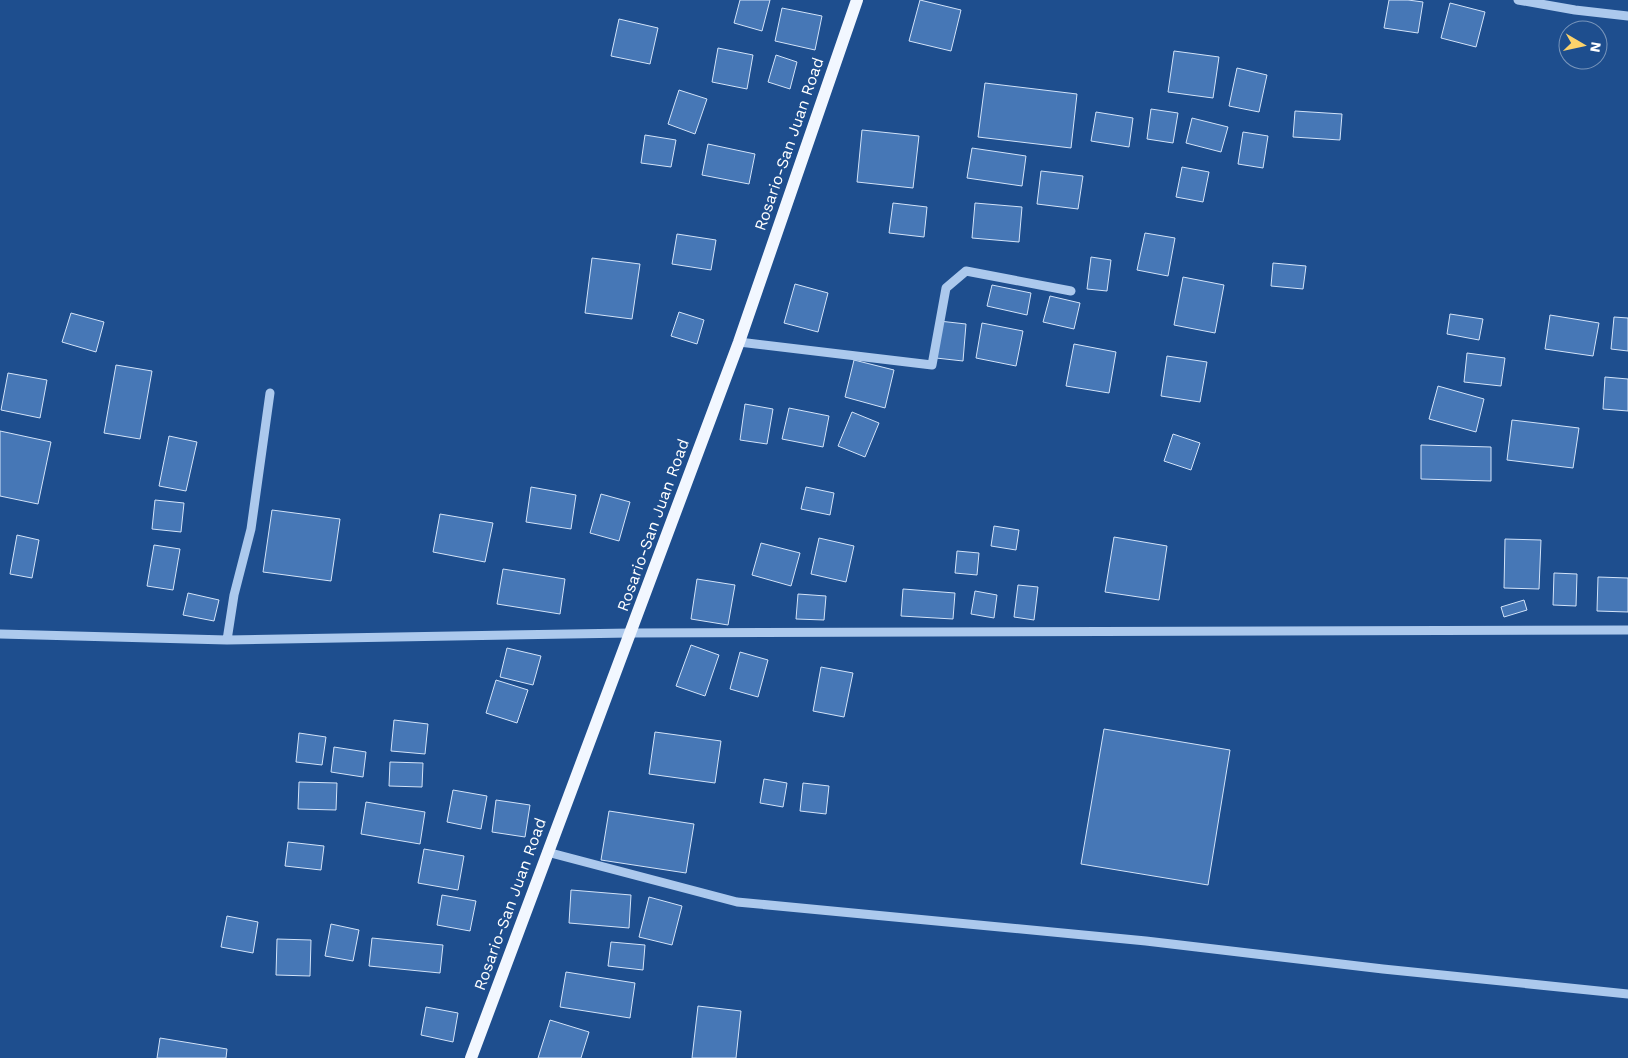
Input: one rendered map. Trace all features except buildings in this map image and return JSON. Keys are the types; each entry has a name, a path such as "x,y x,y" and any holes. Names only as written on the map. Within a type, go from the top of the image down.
{"main road":[{"name":"Rosario-San Juan Road","path":"471,1058 739,342 857,0"}],"street":[{"path":"1518,0 1575,10 1628,16"},
{"path":"739,342 932,365 946,288 966,271 1071,291"},
{"path":"227,640 234,595 251,529 270,393"},
{"path":"0,634 227,640 630,633 1628,630"},
{"path":"547,852 737,902 1146,941 1383,969 1628,994"}]}
